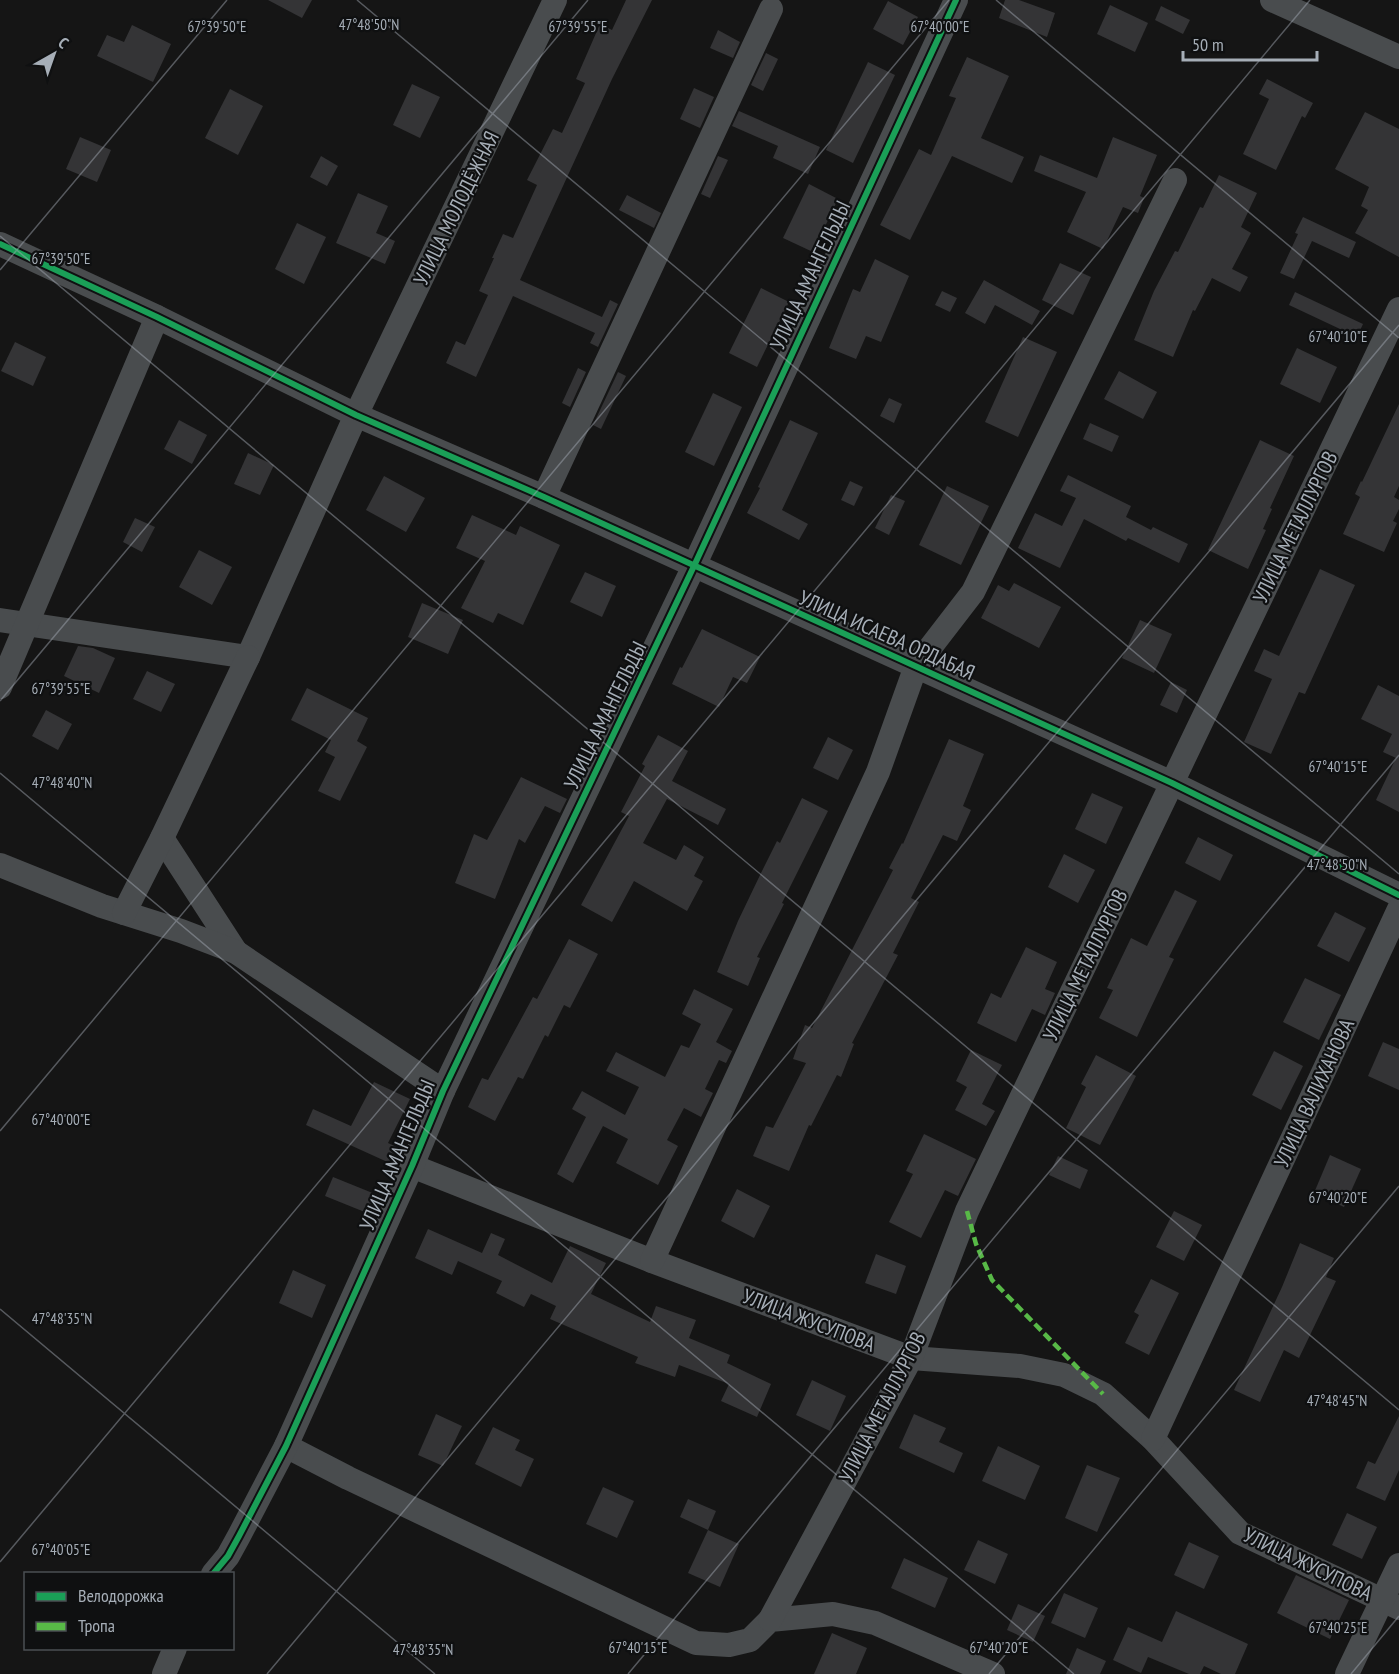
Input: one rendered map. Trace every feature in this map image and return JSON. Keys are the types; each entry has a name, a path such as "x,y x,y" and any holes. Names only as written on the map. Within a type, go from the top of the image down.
{"street":[{"name":"УЛИЦА МОЛОДЁЖНАЯ","path":"124,913 248,657 356,415 555,0"},
{"name":"УЛИЦА АМАНГЕЛЬДЫ","path":"215,1572 228,1556 286,1446 412,1166 442,1091 694,567 956,0"},
{"path":"1272,0 1399,57"},
{"path":"544,497 771,9"},
{"path":"652,1262 878,772 916,666 973,592 1176,180"},
{"name":"УЛИЦА ИСАЕВА ОРДАБАЯ","path":"0,244 157,317 356,415 544,497 1172,783 1399,895"},
{"name":"УЛИЦА МЕТАЛЛУРГОВ","path":"286,1446 348,1478 696,1643 729,1645 750,1640 779,1619 911,1358 967,1211 1399,309"},
{"path":"0,687 157,317"},
{"path":"0,620 248,657"},
{"path":"162,838 236,952"},
{"path":"0,865 124,913 236,952 442,1091"},
{"name":"УЛИЦА ВАЛИХАНОВА","path":"1153,1439 1399,909"},
{"name":"УЛИЦА ЖУСУПОВА","path":"412,1166 652,1262 911,1358 1020,1366 1064,1375 1103,1394 1153,1439 1240,1533 1391,1604"},
{"path":"1347,1674 1391,1604 1399,1565"},
{"path":"779,1619 833,1614 875,1623 993,1674"},
{"path":"164,1674 174,1650"}],"building":[{"path":"268,0 312,0 302,18"},
{"path":"626,0 652,0 612,79 520,280 602,317 610,300 618,304 598,347 590,343 595,333 513,296 476,377 446,363 456,341 465,345 488,295 479,291 494,258 492,258 503,234 513,238 537,185 527,180 553,129 562,133 585,83 576,79 600,24 612,30"},
{"path":"1005,0 1019,0 1055,13 1047,37 999,18"},
{"path":"888,1 918,17 903,45 873,29"},
{"path":"1110,5 1148,23 1135,52 1097,34"},
{"path":"1161,6 1190,20 1183,34 1155,20"},
{"path":"132,25 171,44 153,82 97,56 107,35 124,42"},
{"path":"718,30 740,42 733,58 710,48"},
{"path":"766,53 778,59 763,91 751,85"},
{"path":"967,57 1009,76 981,138 1024,157 1012,183 952,156 910,240 880,225 919,149 931,155 956,98 949,96"},
{"path":"868,62 895,75 853,163 826,150"},
{"path":"1267,79 1313,103 1305,118 1302,116 1276,170 1243,154 1269,99 1259,94"},
{"path":"412,84 440,97 420,138 393,125"},
{"path":"694,88 714,97 700,128 680,119"},
{"path":"230,89 263,106 238,155 205,138"},
{"path":"739,111 820,147 808,174 773,158 778,146 732,126"},
{"path":"1365,112 1399,129 1399,257 1355,233 1368,210 1361,206 1369,187 1335,169"},
{"path":"80,137 111,150 97,182 66,169"},
{"path":"1113,137 1157,155 1140,196 1144,198 1138,213 1123,207 1103,249 1067,232 1086,192 1034,171 1040,155 1097,178"},
{"path":"321,156 338,166 327,186 310,177"},
{"path":"718,156 728,160 710,198 701,194"},
{"path":"1219,175 1257,193 1241,227 1251,233 1232,269 1248,277 1240,292 1212,278 1195,311 1193,310 1173,357 1134,340 1154,291 1175,251 1178,252 1200,207 1203,208"},
{"path":"809,184 838,199 813,252 783,238"},
{"path":"358,193 388,206 376,233 395,241 385,264 336,243"},
{"path":"627,195 661,213 654,228 619,210"},
{"path":"1303,217 1356,242 1349,258 1312,241 1294,279 1280,273 1298,234 1295,233"},
{"path":"297,223 326,237 304,284 275,269"},
{"path":"875,259 909,276 881,342 866,336 856,359 829,348 853,289 860,292"},
{"path":"1060,263 1091,277 1073,315 1042,300"},
{"path":"984,280 1040,311 1032,325 995,305 985,324 965,313"},
{"path":"761,288 789,302 757,367 729,353"},
{"path":"942,291 957,298 950,312 935,305"},
{"path":"1295,292 1363,324 1357,337 1289,305"},
{"path":"1023,337 1057,352 1018,437 985,422"},
{"path":"15,342 46,357 33,386 1,371"},
{"path":"1297,348 1337,367 1320,403 1280,384"},
{"path":"578,368 586,372 570,407 562,403"},
{"path":"1119,371 1157,392 1143,419 1104,399"},
{"path":"618,372 626,376 601,429 593,425"},
{"path":"713,393 742,407 714,466 685,452"},
{"path":"889,398 902,404 894,423 880,416"},
{"path":"1399,404 1399,486 1394,497 1399,500 1399,509 1393,521 1397,523 1384,552 1343,534 1360,497 1355,494"},
{"path":"179,420 207,435 192,464 164,449"},
{"path":"790,420 818,433 782,510 808,524 799,540 747,513"},
{"path":"1090,423 1119,436 1112,452 1083,439"},
{"path":"1260,440 1294,456 1270,508 1272,509 1263,529 1266,530 1248,569 1208,550"},
{"path":"248,453 274,465 260,495 234,484"},
{"path":"1068,475 1131,506 1126,517 1151,530 1153,527 1188,544 1179,563 1128,538 1126,541 1084,519 1060,568 1018,548 1035,513 1062,526 1076,498 1060,491"},
{"path":"384,476 425,498 406,532 366,510"},
{"path":"850,481 863,487 854,506 841,500"},
{"path":"947,486 989,506 961,565 919,545"},
{"path":"891,495 905,501 889,535 875,528"},
{"path":"472,515 516,535 520,526 560,545 523,625 498,613 493,623 461,608 485,561 456,548"},
{"path":"135,518 155,527 142,552 123,542"},
{"path":"199,550 232,567 212,605 179,587"},
{"path":"1320,569 1355,585 1305,694 1299,692 1271,754 1244,742 1272,679 1254,671 1264,649 1279,656"},
{"path":"585,572 616,586 602,617 570,602"},
{"path":"1014,583 1061,607 1039,648 981,618 998,585 1009,591"},
{"path":"422,603 463,620 448,654 408,637"},
{"path":"1140,620 1172,634 1154,673 1122,658"},
{"path":"702,629 760,657 747,683 733,677 719,707 672,684"},
{"path":"78,646 93,648 115,658 99,693 64,676"},
{"path":"147,671 175,684 161,712 133,699"},
{"path":"1171,682 1187,690 1177,713 1160,705"},
{"path":"1378,685 1399,696 1399,812 1376,800 1396,758 1383,752 1392,734 1361,719"},
{"path":"307,688 368,718 357,741 367,747 340,801 318,791 335,757 325,752 331,740 291,720"},
{"path":"46,710 72,724 58,750 32,736"},
{"path":"658,735 688,751 672,781 726,809 718,825 667,799 643,843 676,860 684,845 704,857 694,876 703,881 687,911 634,881 612,922 581,905 629,816 621,812 645,766 642,764"},
{"path":"828,737 853,750 838,780 813,768"},
{"path":"949,739 984,754 963,806 971,810 957,841 943,835 911,898 919,902 893,953 898,955 852,1043 854,1044 841,1077 837,1075 811,1126 809,1125 789,1171 753,1156 766,1126 773,1128 806,1063 793,1059 805,1025 812,1028 893,870 889,868 903,844"},
{"path":"521,777 567,799 560,813 545,806 525,843 519,839 495,899 455,883 474,834 487,840"},
{"path":"1092,793 1123,807 1106,844 1075,829"},
{"path":"802,798 828,811 757,957 760,958 748,986 717,972 761,873 777,841 780,843"},
{"path":"1198,837 1233,855 1220,881 1185,863"},
{"path":"1064,854 1095,870 1078,903 1048,887"},
{"path":"1175,890 1197,901 1169,957 1174,959 1137,1037 1099,1018 1113,990 1107,988 1131,938 1147,946"},
{"path":"1335,912 1366,928 1349,962 1317,946"},
{"path":"569,939 598,954 570,1008 564,1005 548,1037 545,1035 523,1079 518,1077 495,1121 468,1107 482,1078 488,1080 533,997 537,999"},
{"path":"1026,947 1057,962 1045,989 1055,993 1045,1015 1032,1009 1016,1042 977,1023 991,993 1001,998"},
{"path":"1305,978 1341,995 1319,1040 1283,1022"},
{"path":"694,989 733,1009 716,1042 732,1051 726,1063 719,1060 705,1089 713,1093 701,1117 684,1108 667,1140 678,1146 658,1185 616,1163 628,1139 603,1126 573,1183 557,1174 586,1117 572,1109 582,1091 625,1115 639,1087 606,1071 616,1052 665,1077 681,1045 689,1048 701,1024 682,1014"},
{"path":"1383,1042 1399,1049 1399,1090 1368,1076"},
{"path":"971,1050 1002,1065 982,1104 995,1111 986,1126 955,1110 967,1087 956,1081"},
{"path":"1274,1051 1303,1066 1281,1110 1252,1095"},
{"path":"1096,1055 1136,1076 1100,1145 1066,1128 1086,1087 1081,1084"},
{"path":"374,1082 410,1099 388,1143 401,1149 394,1165 306,1125 313,1109 351,1126"},
{"path":"924,1134 976,1159 958,1196 945,1190 921,1238 889,1222 913,1174 906,1171"},
{"path":"1330,1155 1361,1169 1344,1207 1314,1193"},
{"path":"1058,1156 1088,1170 1080,1189 1049,1175"},
{"path":"333,1177 380,1196 372,1215 325,1196"},
{"path":"737,1189 770,1206 754,1238 721,1221"},
{"path":"1174,1211 1202,1225 1184,1261 1156,1247"},
{"path":"428,1229 482,1253 491,1233 505,1239 498,1255 552,1283 570,1246 606,1263 591,1294 650,1322 656,1306 696,1320 689,1338 730,1355 727,1363 771,1384 757,1417 721,1401 729,1384 679,1365 675,1377 635,1363 638,1357 550,1319 556,1306 531,1294 524,1307 496,1293 502,1281 458,1261 452,1275 415,1258"},
{"path":"1300,1243 1334,1258 1326,1277 1336,1281 1299,1358 1284,1350 1260,1402 1234,1390"},
{"path":"876,1254 906,1266 896,1294 865,1283"},
{"path":"293,1270 326,1285 312,1318 279,1303"},
{"path":"1151,1279 1179,1293 1149,1355 1125,1343 1139,1315 1134,1312"},
{"path":"812,1380 846,1396 830,1431 796,1415"},
{"path":"436,1414 462,1426 443,1466 418,1455"},
{"path":"914,1414 946,1428 939,1442 963,1453 954,1473 899,1448"},
{"path":"1399,1416 1399,1470 1385,1501 1356,1488 1368,1461 1375,1464"},
{"path":"493,1427 520,1440 515,1450 534,1459 521,1487 475,1464"},
{"path":"998,1446 1040,1466 1025,1500 982,1481"},
{"path":"1087,1465 1120,1478 1097,1532 1065,1518"},
{"path":"603,1487 634,1501 617,1538 586,1524"},
{"path":"688,1499 716,1511 708,1530 680,1517"},
{"path":"1347,1513 1377,1527 1362,1559 1332,1545"},
{"path":"708,1530 739,1544 720,1587 688,1573"},
{"path":"978,1540 1008,1554 995,1584 964,1570"},
{"path":"1189,1542 1219,1556 1204,1589 1174,1575"},
{"path":"904,1558 948,1578 935,1608 891,1588"},
{"path":"1296,1575 1349,1600 1330,1639 1277,1613"},
{"path":"1064,1593 1098,1608 1085,1638 1051,1623"},
{"path":"1018,1604 1045,1616 1033,1642 1007,1630"},
{"path":"1176,1611 1248,1644 1235,1674 1221,1674 1204,1666 1200,1674 1189,1674 1148,1657 1141,1673 1113,1660 1128,1627 1162,1642"},
{"path":"832,1633 867,1648 856,1674 814,1674"},
{"path":"1077,1648 1106,1661 1100,1674 1066,1674"}],"marked path":[{"path":"967,1211 976,1244 992,1280 1103,1394"}],"cycle path":[{"path":"215,1572 228,1556 286,1446 412,1166 443,1091 694,566 956,0"},
{"path":"0,244 157,317 356,415 544,497 1172,783 1399,895"}]}
